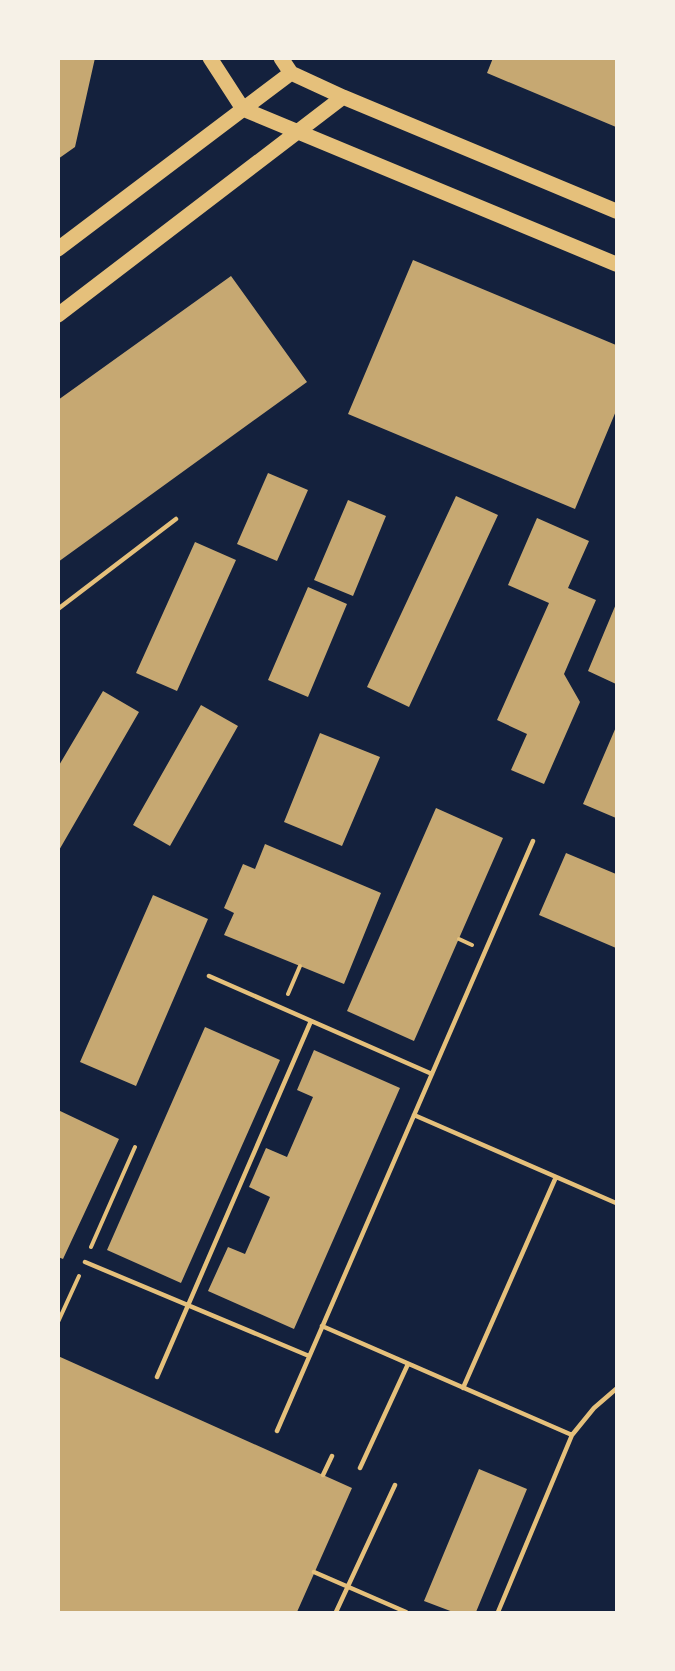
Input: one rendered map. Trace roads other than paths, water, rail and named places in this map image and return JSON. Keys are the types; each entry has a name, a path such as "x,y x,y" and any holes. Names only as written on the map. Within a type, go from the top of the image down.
{"main road":[{"path":"210,58 243,109 616,264"},
{"path":"281,58 291,73 343,97 616,211"},
{"path":"58,249 291,73"},
{"path":"58,315 343,97"}],"lane":[{"path":"58,609 176,519"},
{"path":"276,1431 533,841"},
{"path":"209,976 432,1074"},
{"path":"157,1377 311,1021"},
{"path":"414,1115 616,1203"},
{"path":"463,1388 556,1177"},
{"path":"85,1262 309,1356"},
{"path":"322,1326 572,1435"},
{"path":"360,1468 408,1365"},
{"path":"498,1612 572,1435 594,1408 616,1389"},
{"path":"322,1475 332,1456"},
{"path":"336,1612 395,1485"},
{"path":"314,1572 406,1612"}]}
